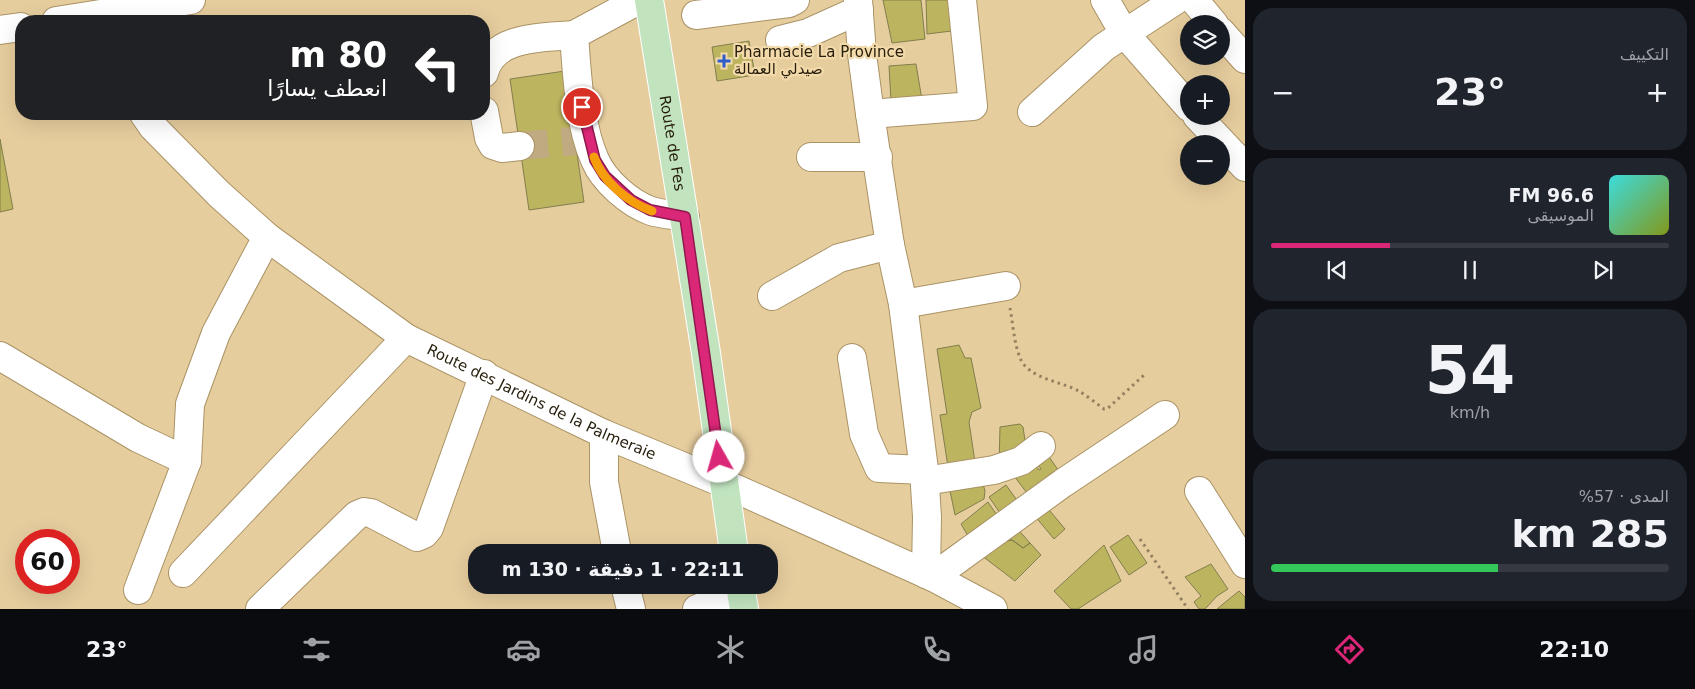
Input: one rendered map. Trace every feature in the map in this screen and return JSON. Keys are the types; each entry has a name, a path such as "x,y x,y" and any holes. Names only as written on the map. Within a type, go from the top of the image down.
{"main road":[{"name":"Route de Fes","path":"649,0 685,217 733,544"}],"street":[{"path":"114,15 191,0"},
{"path":"490,55 500,48 513,43 574,35 639,0"},
{"path":"696,15 789,3 794,0"},
{"path":"870,114 973,106 962,0"},
{"path":"1104,0 1124,33 1180,98"},
{"path":"1032,112 1104,47 1176,0"},
{"path":"1194,0 1206,15"},
{"path":"780,40 808,33 859,5 862,54 870,114 890,245 903,304 924,476 930,575"},
{"path":"0,30 15,28"},
{"path":"574,35 582,107 582,141 605,176 631,200 650,210 685,217"},
{"path":"1230,42 1245,59"},
{"name":"Route des Jardins de la Palmeraie","path":"148,120 219,194 268,237 406,338 484,374 604,434 723,483 930,575 993,609"},
{"path":"486,120 489,138 493,145 502,148 520,146"},
{"path":"1205,125 1245,167"},
{"path":"811,157 878,157"},
{"path":"138,590 187,461 190,404 216,333 268,237"},
{"path":"772,296 839,258 890,245"},
{"path":"903,304 1006,286"},
{"path":"182,573 406,338"},
{"path":"0,356 138,438 187,461"},
{"path":"852,358 864,434 879,468 924,476 994,470 1021,461 1041,446"},
{"path":"260,609 357,515 371,512 416,537 424,534 429,528 484,374"},
{"path":"930,575 1164,415"},
{"path":"604,434 604,482 616,544"},
{"path":"1199,491 1245,564"},
{"path":"627,594 631,609"},
{"path":"697,609 741,595"}],"path":[{"path":"1006,286 1020,356 1025,367 1037,375 1057,381 1080,392 1105,409 1144,375"},
{"path":"1140,539 1188,609"}],"building":[{"path":"883,0 921,0 925,39 892,43"},
{"path":"926,0 958,0 960,30 927,34"},
{"path":"749,41 755,75 717,81 712,47"},
{"path":"916,64 922,100 891,101 889,66"},
{"path":"565,71 584,202 529,210 510,79"},
{"path":"0,139 13,209 0,212"},
{"path":"959,345 965,358 971,358 981,408 972,412 969,422 975,462 948,467 940,415 947,414 937,349"},
{"path":"1020,424 1023,427 1027,454 999,465 1000,427"},
{"path":"1047,454 1061,474 1030,497 1011,472 1030,458 1039,470 1041,469 1036,462"},
{"path":"981,477 985,491 984,499 955,515 949,486"},
{"path":"1006,485 1019,503 1002,516 989,497"},
{"path":"988,502 999,518 971,541 961,524"},
{"path":"1045,505 1065,529 1054,539 1034,515"},
{"path":"1014,525 1030,543 1023,548 1012,540 1007,541 1002,534"},
{"path":"1002,534 1007,541 1012,540 1023,548 1030,543 1041,555 1015,581 977,552"},
{"path":"1128,535 1147,563 1129,575 1110,547"},
{"path":"1104,545 1121,581 1078,609 1071,609 1054,591"},
{"path":"1211,564 1228,589 1217,596 1205,609 1199,609 1194,602 1201,596 1185,577"},
{"path":"1239,591 1245,597 1245,609 1217,609"}],"tunnel":[{"path":"520,146 575,141"}],"slow traffic":[{"path":"594,157 605,176 616,187 631,200 652,211"}],"place":[{"name":"Pharmacie La Province صيدلي العمالة","path":"724,61"}],"route":[{"path":"582,107 595,160 605,176 631,200 650,210 685,217 706,353 719,457"}]}
